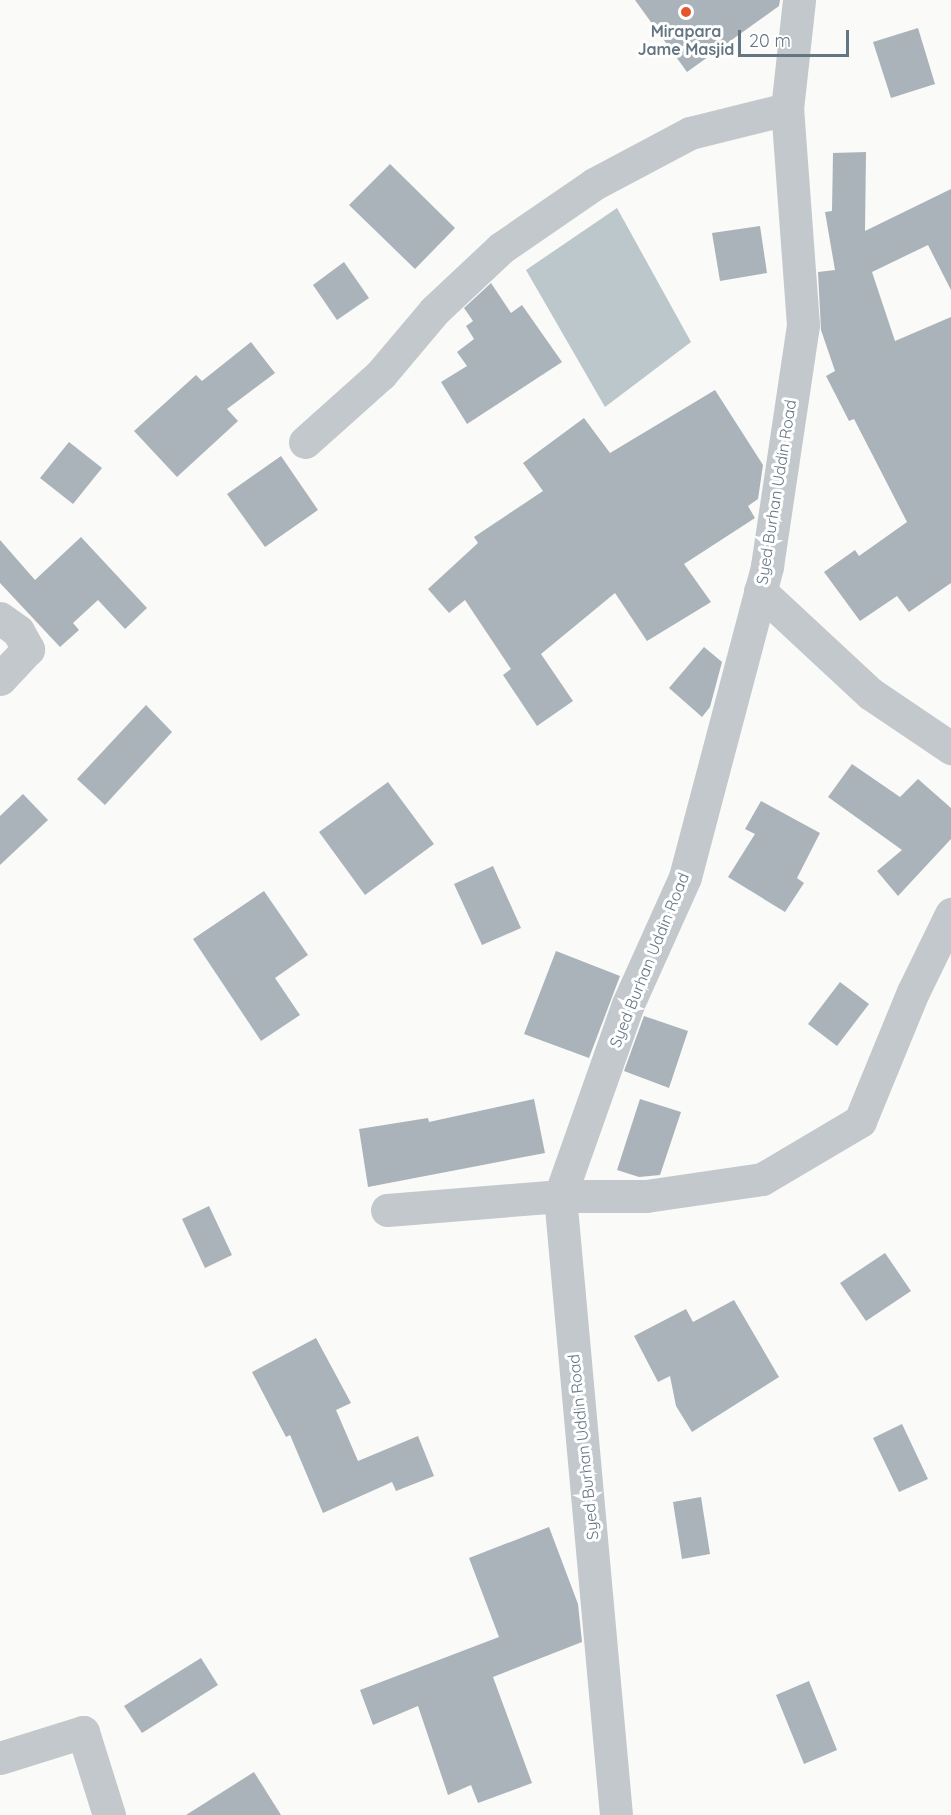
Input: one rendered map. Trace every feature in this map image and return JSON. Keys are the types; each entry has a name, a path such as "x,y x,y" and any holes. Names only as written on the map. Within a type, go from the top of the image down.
{"street":[{"name":"Syed Burhan Uddin Road","path":"614,1814 560,1196 628,1004 685,878 760,591 803,325 787,109 799,0"},
{"path":"305,442 381,374 434,311 501,248 594,184 690,133 787,109"},
{"path":"760,591 871,694 951,748"},
{"path":"0,618 18,631 28,649 0,679"},
{"path":"387,1210 560,1196 646,1196 762,1179 860,1121 913,992 951,914"},
{"path":"0,1758 83,1732 109,1815"}],"shaded area":[{"path":"617,208 691,342 605,407 526,270"}],"building":[{"path":"635,0 780,0 779,6 687,72"},
{"path":"918,28 935,84 891,98 873,42"},
{"path":"866,152 865,231 951,189 951,290 928,245 872,272 895,341 951,317 951,583 909,612 897,596 860,621 824,572 855,550 859,556 907,522 854,419 849,421 826,376 835,371 821,330 818,272 835,270 825,212 832,211 833,153"},
{"path":"390,164 455,228 415,269 349,205"},
{"path":"760,226 767,273 720,281 712,233"},
{"path":"344,262 369,298 337,320 313,285"},
{"path":"491,283 511,313 522,305 562,362 467,424 441,382 467,366 457,352 474,339 466,326 473,321 464,308"},
{"path":"251,342 275,373 227,409 238,421 177,477 134,431 196,375 202,381"},
{"path":"715,390 763,465 758,499 748,506 755,518 684,564 711,602 647,641 615,593 541,654 573,701 537,726 503,675 511,669 465,600 449,613 428,589 478,543 474,537 543,491 523,463 584,418 610,453"},
{"path":"69,442 102,468 73,504 40,478"},
{"path":"281,456 318,510 265,547 227,494"},
{"path":"81,537 147,608 125,629 98,600 73,623 79,630 60,647 0,583 0,540 35,580"},
{"path":"704,647 722,662 710,707 702,717 669,688"},
{"path":"146,705 172,732 105,805 77,779"},
{"path":"852,764 900,797 918,779 951,808 951,839 898,896 877,871 902,850 828,797"},
{"path":"388,782 434,844 365,895 319,832"},
{"path":"23,794 48,820 0,865 0,816"},
{"path":"761,801 820,833 797,878 804,883 785,912 728,877 755,834 745,829"},
{"path":"493,866 521,928 482,945 454,884"},
{"path":"264,891 308,955 275,978 300,1015 261,1041 193,939"},
{"path":"556,951 620,976 589,1058 524,1034"},
{"path":"840,982 869,1004 837,1046 808,1024"},
{"path":"644,1016 688,1031 669,1088 624,1071"},
{"path":"534,1099 545,1153 368,1187 359,1129 428,1118 429,1122"},
{"path":"640,1099 681,1112 660,1175 639,1177 617,1170"},
{"path":"209,1206 232,1255 205,1268 182,1219"},
{"path":"885,1253 911,1291 866,1321 840,1283"},
{"path":"734,1300 779,1377 692,1432 676,1406 670,1376 658,1382 634,1336 686,1309 693,1322"},
{"path":"316,1338 351,1403 336,1410 358,1461 418,1436 434,1476 396,1491 392,1482 323,1513 290,1435 286,1437 252,1372"},
{"path":"902,1424 928,1479 899,1492 873,1438"},
{"path":"701,1497 710,1554 682,1559 673,1502"},
{"path":"549,1527 578,1604 582,1642 493,1677 532,1783 478,1803 471,1785 448,1795 418,1706 373,1725 360,1690 499,1637 469,1558"},
{"path":"201,1658 218,1685 142,1733 124,1706"},
{"path":"809,1681 837,1750 804,1764 776,1695"},
{"path":"254,1772 281,1815 186,1815"}],"place":[{"name":"Mirapara Jame Masjid","path":"686,12"}]}
